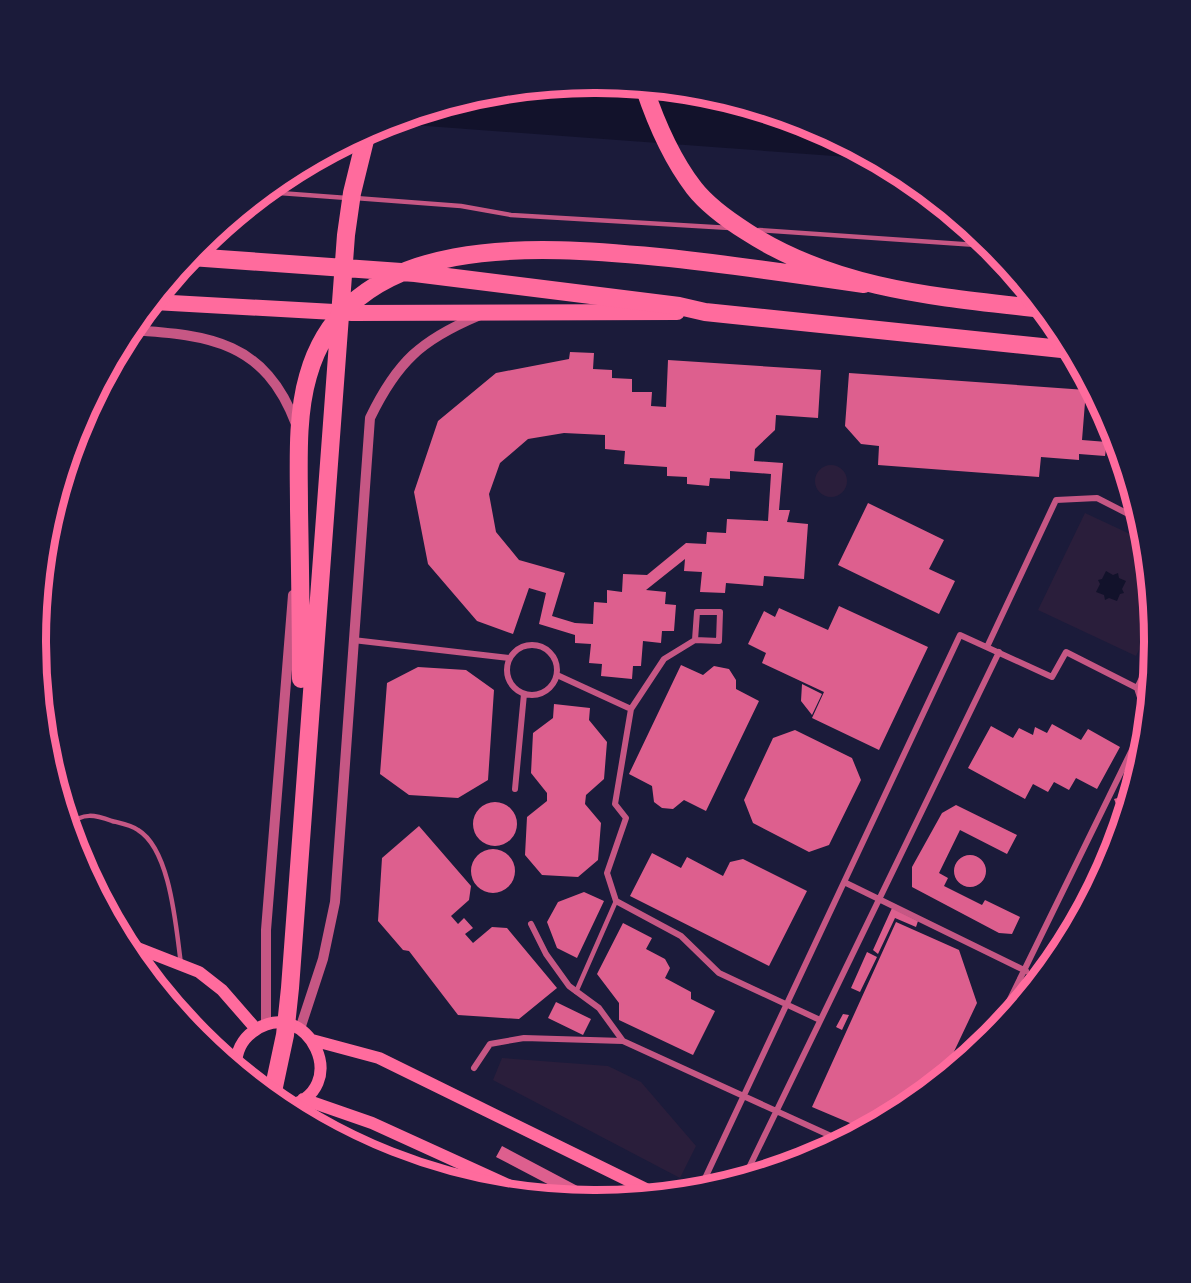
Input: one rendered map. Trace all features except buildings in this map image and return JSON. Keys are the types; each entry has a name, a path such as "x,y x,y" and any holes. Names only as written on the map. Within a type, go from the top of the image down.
{"highway":[{"path":"647,95 655,121 673,156 695,190 722,216 764,243 814,266 864,284"},
{"path":"274,1086 285,1035 290,988 346,235 352,193 364,144"},
{"path":"267,1081 278,1032 302,727 334,235 351,150"},
{"path":"302,727 299,471 307,377 330,328 346,308 366,292 417,267 491,250 606,252 725,264 913,293 1031,308"},
{"path":"203,258 415,273 679,306 705,312"},
{"path":"164,303 352,313 705,312 1060,349"}],"main road":[{"path":"140,949 199,972 261,1027"},
{"path":"238,1057 240,1047 261,1027 277,1023 300,1029 312,1040 318,1050 320,1075 312,1091 297,1102"},
{"path":"312,1040 387,1061 644,1188"},
{"path":"306,1108 372,1123 503,1182"}],"street":[{"path":"300,1029 323,959 334,902 370,418 387,385 417,350 448,329 492,311"},
{"path":"143,331 183,333 217,342 242,353 263,367 278,387 301,436 303,467 266,930 261,1027"},
{"path":"987,647 1056,500 1097,498 1130,515"},
{"path":"695,640 697,612 720,612 719,641 695,640 664,659 631,709 615,804 626,818 607,873 616,901 681,936 719,973 820,1020"},
{"path":"704,1180 960,635 1052,677 1066,652 1137,688"},
{"path":"353,640 509,658"},
{"path":"533,645 547,649 556,660 557,675 551,687 538,695 524,694 512,686 507,672 509,658 520,648 533,645"},
{"path":"748,1169 999,652"},
{"path":"557,675 631,709"},
{"path":"1141,701 1137,688 1143,676"},
{"path":"515,789 524,694"},
{"path":"1011,999 1085,841 1135,742"},
{"path":"844,882 1026,971"},
{"path":"531,924 546,954 575,993 599,1008 623,1041"},
{"path":"474,1068 490,1044 524,1038 623,1041 832,1137"}],"lane":[{"path":"279,193 461,206 511,215 975,245"},
{"path":"77,820 84,815 96,815 138,829 150,840 169,890 181,964"},
{"path":"575,993 616,901"}],"shaded area":[{"path":"560,94 631,94 667,97 738,111 806,134 854,157 411,125 453,111 524,97"},
{"path":"831,465 842,470 847,481 842,492 831,497 820,492 815,481 820,470"},
{"path":"1085,513 1134,536 1140,570 1144,640 1136,656 1038,610"},
{"path":"1106,571 1113,575 1118,573 1119,578 1126,581 1122,589 1124,593 1120,594 1117,601 1109,598 1105,600 1104,595 1096,592 1100,584 1098,580 1102,579"},
{"path":"502,1058 608,1066 641,1082 696,1146 680,1178 493,1080"}]}
